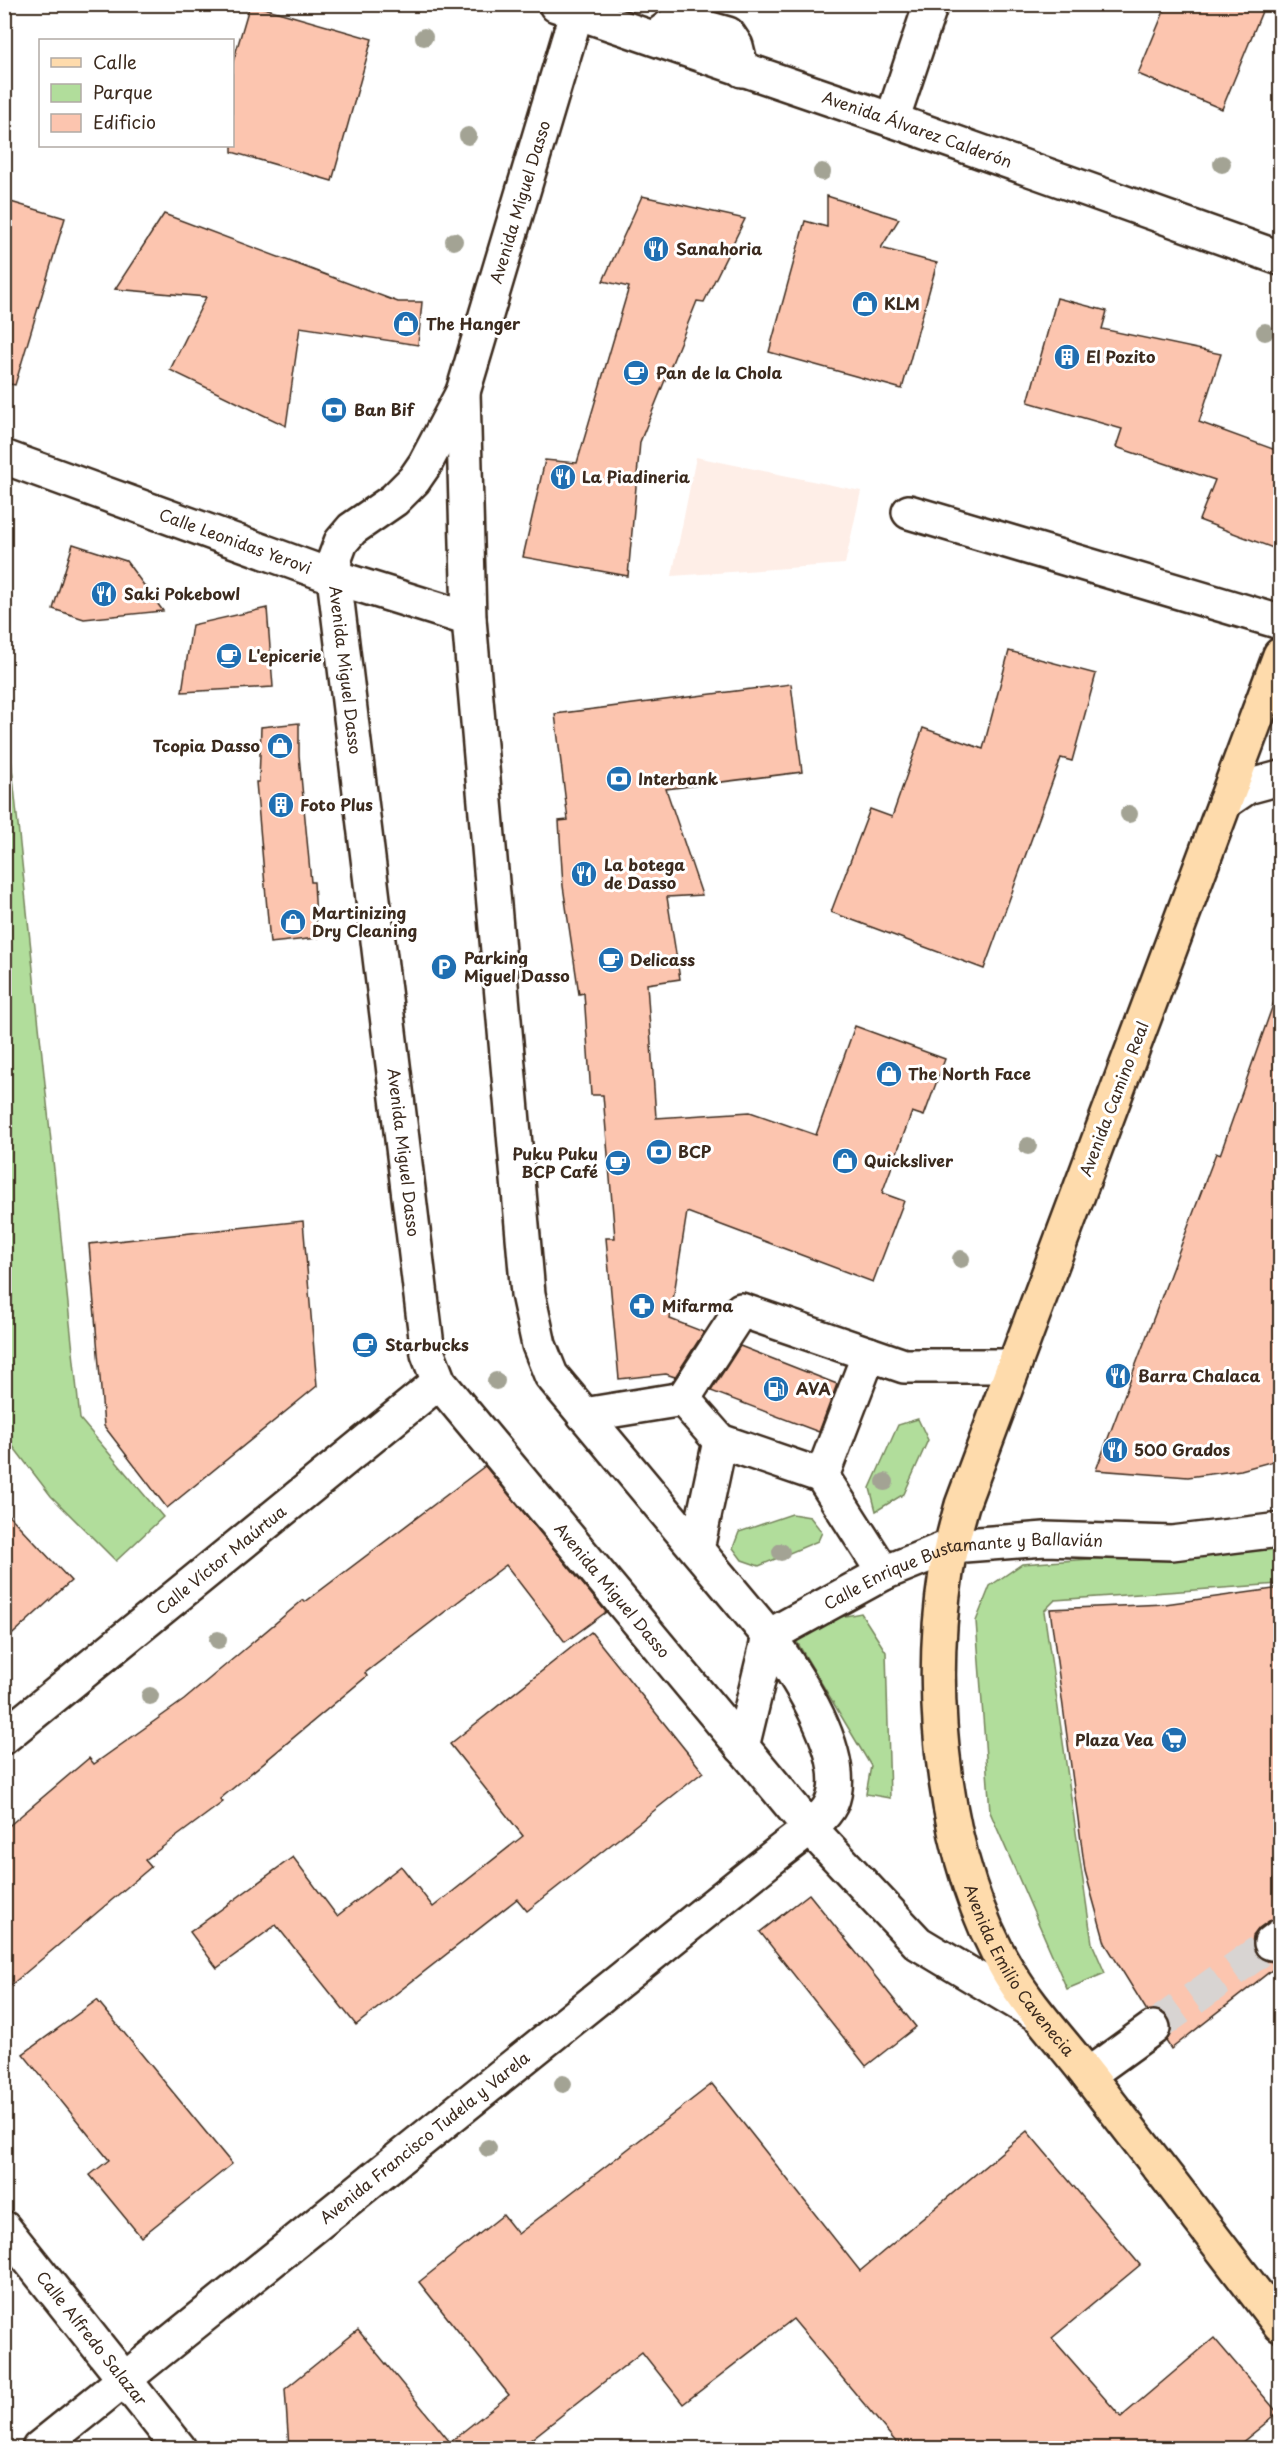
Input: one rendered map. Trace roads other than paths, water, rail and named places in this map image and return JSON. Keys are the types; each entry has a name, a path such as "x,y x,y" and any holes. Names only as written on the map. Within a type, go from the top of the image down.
{"main road":[{"name":"Avenida Camino Real","path":"951,1545 962,1505 1281,655"},
{"name":"Avenida Emilio Cavenecia","path":"951,1545 943,1597 940,1689 942,1737 951,1815 975,1896 992,1939 1008,1971 1038,2015 1088,2075 1281,2325"}],"street":[{"path":"892,120 931,4"},
{"name":"Avenida Álvarez Calderón","path":"570,7 742,70 892,120 1281,258"},
{"name":"Avenida Miguel Dasso","path":"570,7 463,392 425,464 414,480 394,500 352,529 341,542 335,558 334,577 428,1354 439,1382 810,1827 918,1943 1038,2015"},
{"name":"Avenida Miguel Dasso","path":"463,392 469,619 528,1294 539,1345 551,1375 769,1636 787,1662 824,1734 835,1770 836,1783 831,1804 810,1827"},
{"name":"Calle Leonidas Yerovi","path":"4,457 334,577 469,619"},
{"path":"909,512 1281,622"},
{"path":"1225,802 1247,787 1281,778"},
{"path":"585,1416 683,1399 741,1310 904,1366 1014,1366"},
{"path":"822,1476 868,1354"},
{"name":"Calle Víctor Maúrtua","path":"4,1737 439,1382"},
{"path":"683,1399 720,1441 822,1476 884,1573"},
{"path":"697,1549 720,1441"},
{"name":"Calle Enrique Bustamante y Ballavián","path":"769,1636 884,1573 951,1545 1045,1539 1172,1543 1281,1530"},
{"path":"742,1748 769,1636"},
{"name":"Avenida Francisco Tudela y Varela","path":"39,2448 810,1827"},
{"path":"1088,2075 1153,2028"},
{"name":"Calle Alfredo Salazar","path":"4,2228 179,2448"}],"tunnel":[{"path":"1153,2028 1271,1943"}],"place":[{"name":"Sanahoria","path":"656,249"},
{"name":"KLM","path":"865,304"},
{"name":"The Hanger","path":"406,324"},
{"name":"El Pozito","path":"1067,357"},
{"name":"Pan de la Chola","path":"636,373"},
{"name":"Ban Bif","path":"334,410"},
{"name":"La Piadineria","path":"563,477"},
{"name":"Saki Pokebowl","path":"104,594"},
{"name":"L'epicerie","path":"229,656"},
{"name":"Tcopia Dasso","path":"280,746"},
{"name":"Interbank","path":"619,779"},
{"name":"Foto Plus","path":"281,805"},
{"name":"La botega de Dasso","path":"584,874"},
{"name":"Martinizing Dry Cleaning","path":"293,922"},
{"name":"Delicass","path":"611,960"},
{"name":"Parking Miguel Dasso","path":"444,967"},
{"name":"The North Face","path":"889,1074"},
{"name":"BCP","path":"659,1152"},
{"name":"Quicksliver","path":"845,1161"},
{"name":"Puku Puku BCP Café","path":"618,1163"},
{"name":"Mifarma","path":"642,1306"},
{"name":"Starbucks","path":"365,1345"},
{"name":"Barra Chalaca","path":"1118,1376"},
{"name":"AVA","path":"776,1389"},
{"name":"500 Grados","path":"1115,1450"},
{"name":"Plaza Vea","path":"1174,1740"}]}
